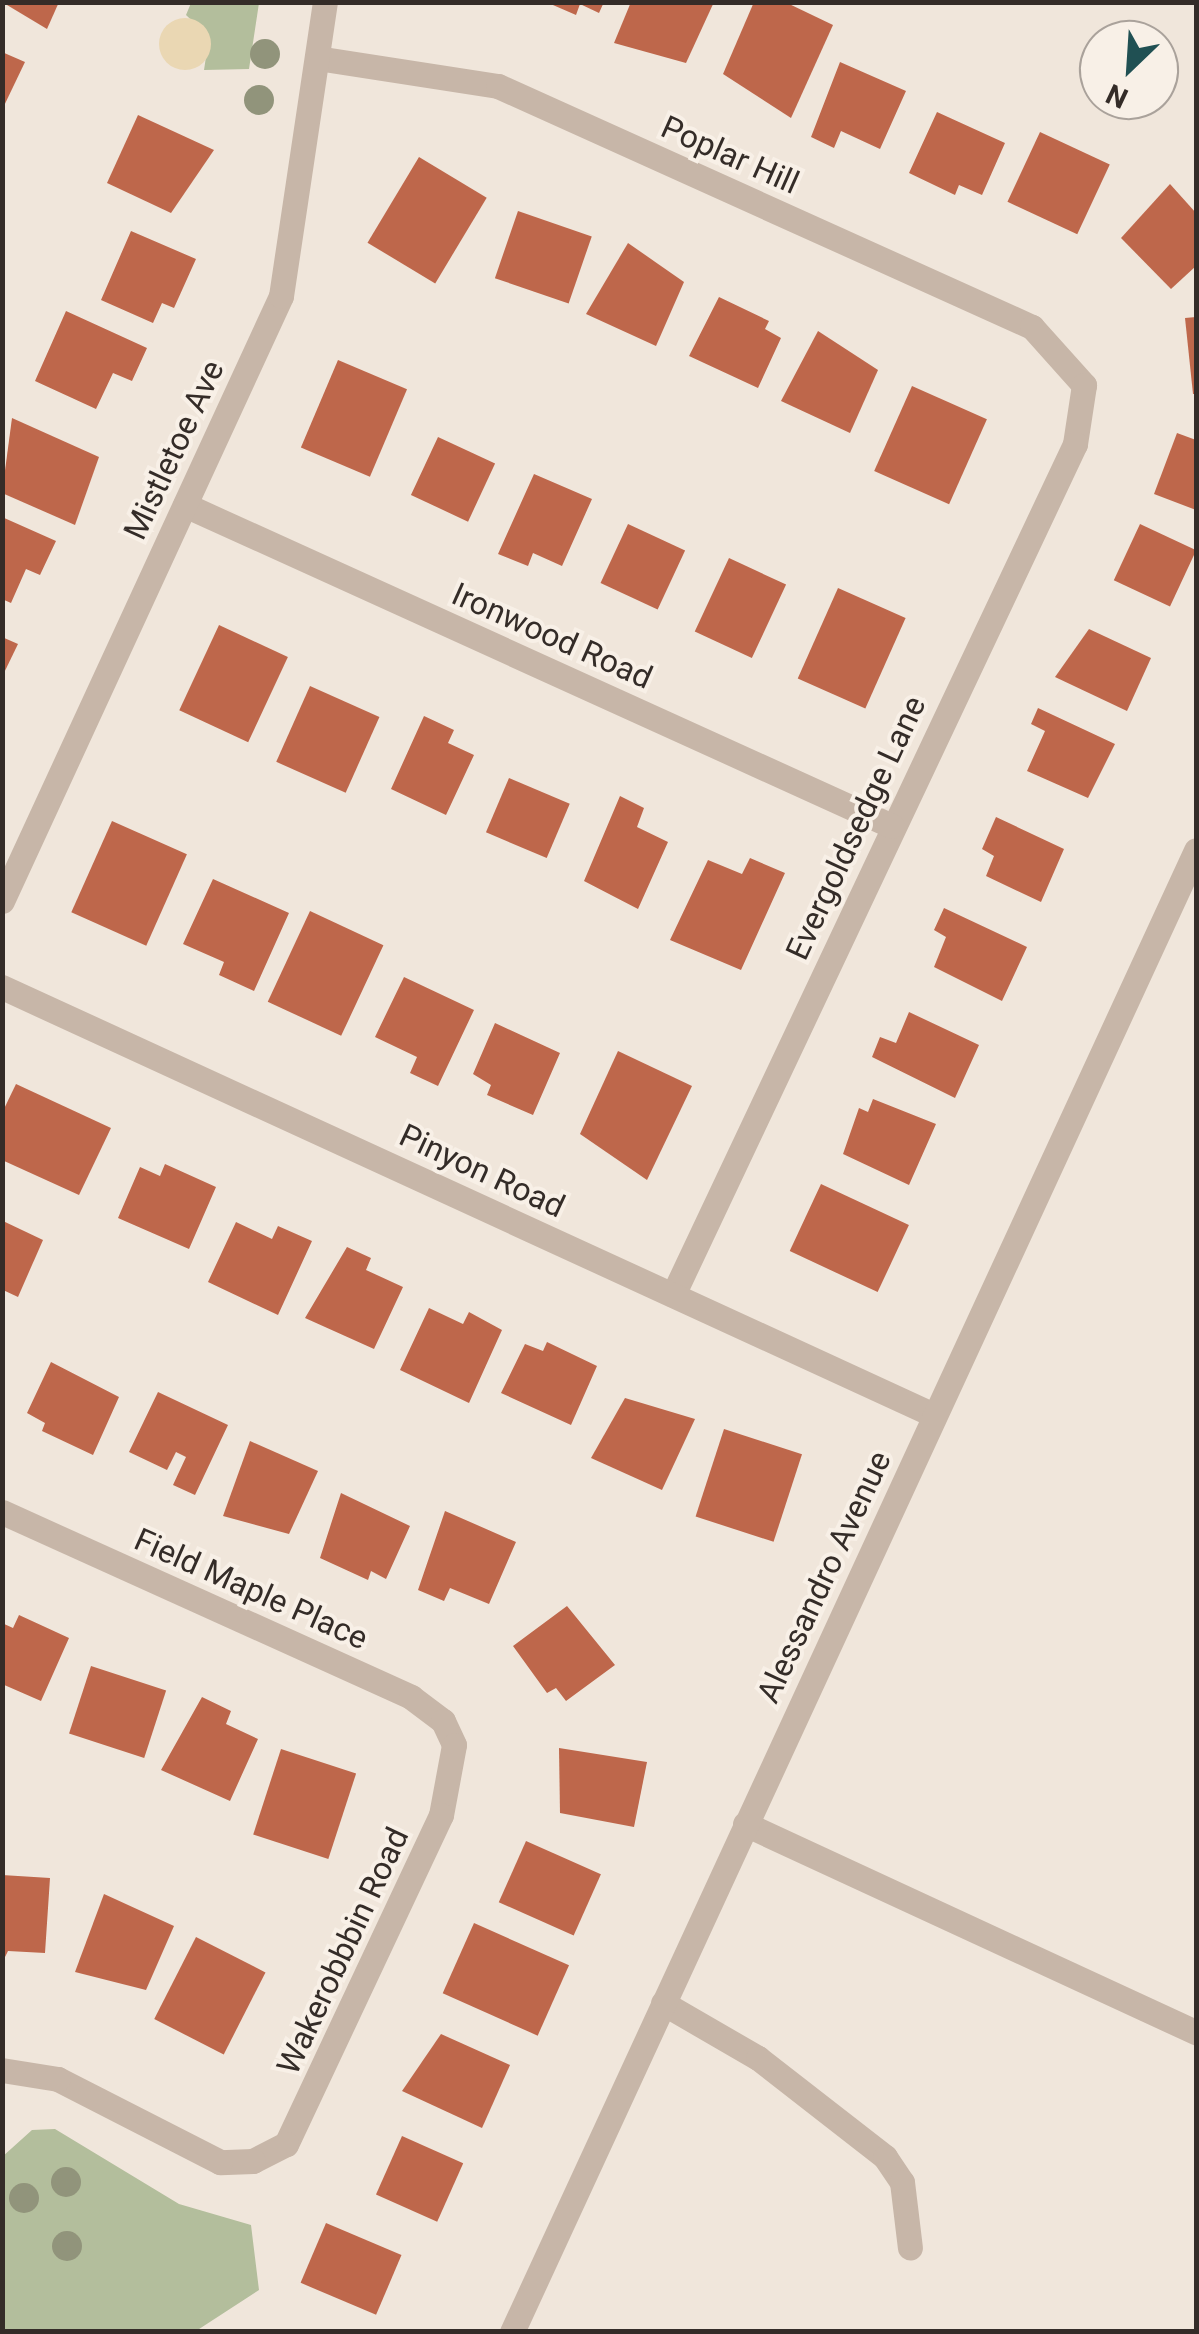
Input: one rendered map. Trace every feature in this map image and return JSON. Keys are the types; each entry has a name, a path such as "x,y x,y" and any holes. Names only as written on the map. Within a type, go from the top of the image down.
{"street":[{"name":"Mistletoe Ave","path":"2,901 281,296 325,2"},
{"name":"Poplar Hill","path":"316,58 498,86 1032,327 1084,386"},
{"name":"Evergoldsedge Lane","path":"673,1295 1075,444 1084,386"},
{"name":"Ironwood Road","path":"185,505 892,826"},
{"name":"Alessandro Avenue","path":"512,2332 1196,850"},
{"name":"Pinyon Road","path":"2,987 934,1415"},
{"name":"Field Maple Place","path":"2,1512 410,1697 443,1721 454,1745"},
{"name":"Wakerobbbin Road","path":"2,2070 58,2079 220,2162 253,2161 286,2144 304,2115 441,1816 454,1745"},
{"path":"745,1824 1196,2032"},
{"path":"663,2003 758,2058 885,2158 902,2182 910,2248"}],"green space":[{"path":"191,3 259,3 249,69 204,70 209,37 186,15"},
{"path":"55,2129 179,2204 251,2225 259,2290 196,2331 3,2331 2,2157 32,2130"}],"sand":[{"path":"185,18 203,26 211,44 203,62 185,70 167,62 159,44 167,26"}],"building":[{"path":"2,2 59,2 47,29"},
{"path":"546,2 604,2 599,13 580,4 576,15"},
{"path":"631,2 714,2 686,63 614,43"},
{"path":"754,2 785,2 833,25 791,118 723,74"},
{"path":"2,52 25,62 2,110"},
{"path":"840,62 906,91 880,149 841,131 834,148 811,137"},
{"path":"937,112 1005,143 982,195 959,185 955,195 909,173"},
{"path":"138,115 214,150 171,213 107,183"},
{"path":"1040,132 1110,165 1077,234 1007,202"},
{"path":"419,157 487,198 435,283 367,243"},
{"path":"1170,184 1196,213 1196,266 1171,289 1121,238"},
{"path":"518,211 592,236 569,304 495,278"},
{"path":"131,231 196,259 174,308 162,303 153,323 101,300"},
{"path":"628,243 684,282 656,346 586,314"},
{"path":"719,297 769,321 765,329 781,338 758,388 689,356"},
{"path":"66,311 147,348 132,381 113,373 96,409 35,381"},
{"path":"1196,317 1196,394 1193,394 1185,318"},
{"path":"818,331 878,370 850,433 781,401"},
{"path":"338,360 407,389 370,477 301,447"},
{"path":"912,386 987,419 949,504 874,471"},
{"path":"12,418 99,457 75,525 2,493"},
{"path":"1177,433 1196,440 1196,510 1154,494"},
{"path":"438,437 495,464 468,522 411,495"},
{"path":"534,474 592,499 562,566 533,553 528,566 498,554"},
{"path":"2,517 56,541 40,575 26,569 11,603 2,599"},
{"path":"628,524 685,551 658,610 601,583"},
{"path":"1140,524 1196,550 1170,606 1114,580"},
{"path":"729,558 786,585 752,658 695,631"},
{"path":"838,588 906,618 865,709 798,678"},
{"path":"219,625 288,657 248,742 179,710"},
{"path":"1089,629 1151,658 1127,711 1055,677"},
{"path":"2,637 18,644 2,677"},
{"path":"310,686 379,717 346,793 276,762"},
{"path":"1038,708 1115,744 1088,798 1027,771 1045,731 1031,724"},
{"path":"424,716 454,730 448,743 474,755 446,815 391,789"},
{"path":"509,778 570,804 547,858 486,832"},
{"path":"620,796 644,808 637,827 668,842 638,909 584,881"},
{"path":"996,817 1064,849 1041,902 986,876 994,856 982,849"},
{"path":"112,821 187,854 146,946 71,912"},
{"path":"750,858 785,873 741,970 670,940 708,860 742,874"},
{"path":"213,879 289,913 254,991 219,975 224,962 183,944"},
{"path":"944,908 1027,947 1002,1001 934,967 946,937 934,930"},
{"path":"310,911 383,945 341,1036 268,1002"},
{"path":"404,977 474,1010 438,1086 410,1073 417,1057 375,1037"},
{"path":"909,1012 979,1045 955,1098 872,1057 880,1037 896,1043"},
{"path":"495,1023 560,1053 533,1115 487,1095 491,1085 473,1074"},
{"path":"618,1051 692,1086 647,1180 580,1134"},
{"path":"16,1084 111,1128 79,1195 2,1160 2,1113"},
{"path":"873,1099 936,1124 909,1185 843,1154 859,1108 868,1112"},
{"path":"165,1164 216,1187 189,1249 118,1218 140,1167 160,1176"},
{"path":"821,1184 909,1225 878,1292 790,1251"},
{"path":"3,1221 43,1240 18,1297 3,1290"},
{"path":"236,1222 272,1239 278,1226 312,1241 278,1315 208,1282"},
{"path":"347,1247 371,1258 366,1270 403,1287 374,1349 305,1318"},
{"path":"429,1308 463,1324 469,1312 502,1330 469,1403 400,1370"},
{"path":"547,1342 597,1366 571,1425 501,1393 525,1344 543,1351"},
{"path":"51,1362 119,1397 93,1455 42,1431 45,1423 27,1413"},
{"path":"158,1392 228,1425 195,1495 173,1485 186,1457 176,1452 167,1470 129,1452"},
{"path":"625,1398 695,1419 662,1490 591,1458"},
{"path":"724,1429 802,1454 774,1542 696,1516"},
{"path":"250,1441 318,1471 289,1534 223,1516"},
{"path":"341,1493 410,1526 386,1579 371,1571 368,1580 320,1558"},
{"path":"445,1511 516,1542 489,1604 450,1588 444,1601 418,1590"},
{"path":"567,1606 615,1665 566,1701 556,1688 547,1693 513,1646"},
{"path":"19,1615 69,1638 41,1701 2,1684 2,1623 13,1628"},
{"path":"91,1666 166,1690 144,1758 69,1734"},
{"path":"202,1697 231,1711 226,1724 258,1739 230,1801 161,1770"},
{"path":"559,1748 647,1762 634,1827 560,1813"},
{"path":"281,1749 356,1773 328,1859 253,1835"},
{"path":"526,1841 601,1874 574,1936 499,1902"},
{"path":"2,1875 50,1878 45,1953 8,1951 2,1963"},
{"path":"104,1894 174,1926 146,1990 75,1972"},
{"path":"474,1923 569,1965 538,2036 443,1993"},
{"path":"196,1937 265,1972 224,2054 154,2019"},
{"path":"441,2034 510,2065 482,2128 402,2091"},
{"path":"402,2136 463,2163 437,2222 376,2194"},
{"path":"326,2223 401,2255 376,2315 301,2283"}]}
